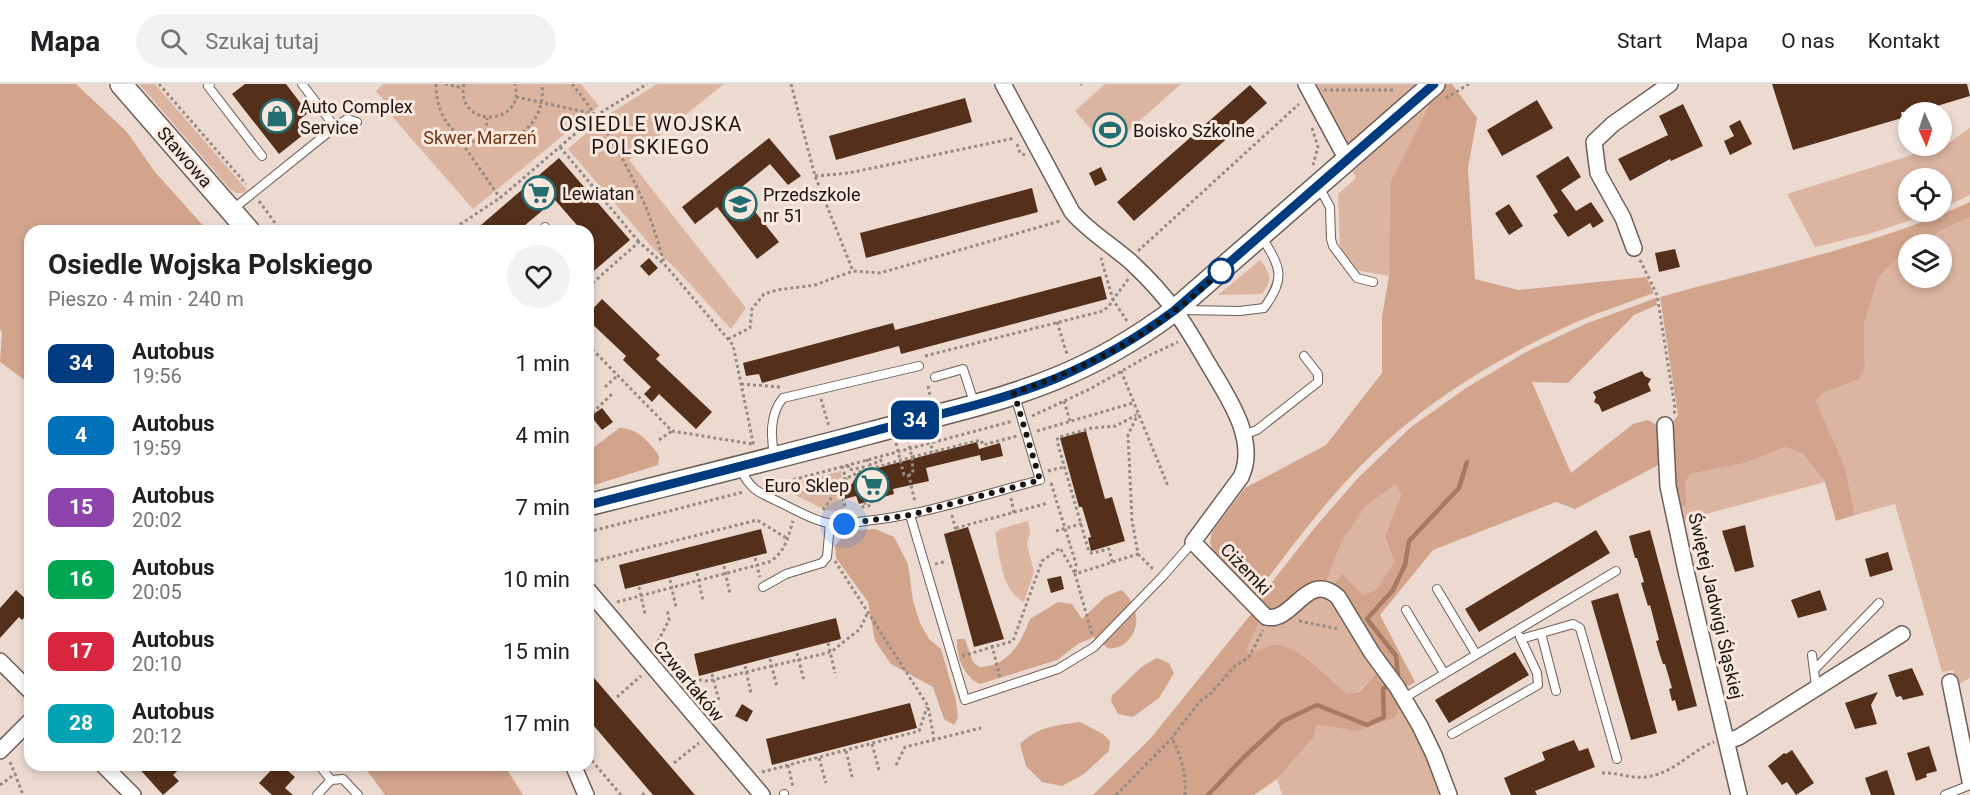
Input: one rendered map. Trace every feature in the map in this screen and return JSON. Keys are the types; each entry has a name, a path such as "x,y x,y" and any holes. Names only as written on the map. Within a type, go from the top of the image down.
{"street":[{"name":"Stawowa","path":"121,84 244,225"},
{"name":"Ciżemki","path":"1003,84 1072,212 1175,310 1232,406 1243,435 1246,466 1241,477 1193,542 1271,617 1314,590 1327,590 1338,597 1396,687 1434,755 1449,795"},
{"path":"1306,84 1347,160"},
{"path":"594,503 773,451 975,405 1059,377 1089,363 1137,336 1175,310 1261,236 1315,179 1347,160 1434,84"},
{"path":"1634,248 1623,218 1598,173 1594,142 1613,124 1670,84"},
{"name":"Świętej Jadwigi Śląskiej","path":"1665,425 1666,465 1671,496 1686,571 1739,795"},
{"name":"Czwartaków","path":"594,597 762,795"},
{"path":"1728,741 1738,738 1816,686 1902,634"},
{"path":"0,660 24,685"},
{"path":"1950,682 1965,734 1970,783"},
{"path":"0,751 24,728"},
{"path":"109,771 133,795"},
{"path":"576,771 586,795"}],"lane":[{"path":"210,84 208,86 262,156"},
{"path":"302,84 335,127"},
{"path":"232,210 347,118 357,122"},
{"path":"1315,179 1330,207 1333,246 1357,278 1373,282"},
{"path":"1175,310 1240,311 1264,308 1277,289 1279,270 1261,236"},
{"path":"1243,435 1257,430 1318,382 1318,374 1304,356"},
{"path":"773,451 775,408 783,398 919,366"},
{"path":"935,376 963,369 975,405"},
{"path":"743,459 746,480 754,490 817,520 844,524 910,515 1040,480 1014,393"},
{"path":"910,515 964,700 1059,669 1094,647 1193,542"},
{"path":"763,587 786,574 822,563 827,557 830,523"},
{"path":"1396,687 1444,673 1616,571"},
{"path":"1437,589 1476,654"},
{"path":"1814,670 1879,603"},
{"path":"1406,610 1444,673"},
{"path":"1521,639 1573,624 1580,628 1617,759"},
{"path":"1452,734 1538,686 1537,674 1517,630"},
{"path":"1541,633 1556,691"},
{"path":"1812,655 1816,686"},
{"path":"324,771 331,780"},
{"path":"317,795 331,780 343,779 358,795"},
{"path":"1945,795 1970,783"}],"path":[{"path":"159,84 253,192 277,225"},
{"path":"436,84 436,99 441,116 500,198"},
{"path":"444,84 464,86 466,104 472,111 487,118 502,115 508,110 516,97 515,84"},
{"path":"452,129 462,137 486,144 501,143 515,137 527,129 536,116 542,102 542,84"},
{"path":"572,84 597,115 647,211 665,265"},
{"path":"459,225 500,198 597,115 647,84"},
{"path":"791,84 815,176 854,271"},
{"path":"1356,84 1358,90"},
{"path":"1321,90 1395,90"},
{"path":"516,97 597,115"},
{"path":"921,357 1102,310 1109,306 1140,249 1298,103 1304,112"},
{"path":"486,144 487,118"},
{"path":"1310,122 1318,147 1315,179"},
{"path":"815,176 849,173 1015,137"},
{"path":"560,147 639,242 665,265 733,345 754,445 672,430 594,351"},
{"path":"728,339 750,328 752,309 764,294 815,285 854,271 880,273 1062,220"},
{"path":"594,281 639,242"},
{"path":"1634,248 1651,279 1660,311 1675,408 1673,417 1665,425"},
{"path":"1099,249 1113,300 1129,324"},
{"path":"1057,322 1068,356"},
{"path":"1133,403 1036,432 1032,415 1064,401 1191,334"},
{"path":"1059,360 1076,352"},
{"path":"1121,371 1168,486"},
{"path":"606,387 618,375"},
{"path":"741,384 786,387"},
{"path":"818,390 830,429 820,431"},
{"path":"594,411 612,394"},
{"path":"931,402 939,400"},
{"path":"1064,401 1070,422"},
{"path":"1112,562 1109,549 1089,552 1057,441 1058,437 1092,428 1116,426 1138,414"},
{"path":"1138,414 1128,435 1132,520 1138,554 1153,569"},
{"path":"776,484 1013,421"},
{"path":"659,440 672,430"},
{"path":"979,430 983,446 1017,436"},
{"path":"867,459 869,465 876,466 981,440"},
{"path":"930,443 933,452"},
{"path":"904,480 913,473 910,448"},
{"path":"743,459 773,451"},
{"path":"897,451 904,475 909,477 916,506"},
{"path":"822,511 845,478 876,466 881,462 880,456"},
{"path":"1045,461 1048,471 1064,467"},
{"path":"848,465 849,470 863,467 868,470"},
{"path":"842,466 848,485"},
{"path":"1051,483 1076,564 1075,574"},
{"path":"840,486 847,514"},
{"path":"594,530 739,493"},
{"path":"1011,498 1014,513"},
{"path":"952,514 956,529 1048,503"},
{"path":"595,561 757,520 788,539"},
{"path":"601,606 776,558 786,544 794,520"},
{"path":"1056,531 1082,524"},
{"path":"958,657 1013,641 1042,561 1060,548 1075,574 1093,639"},
{"path":"828,550 928,706 934,740"},
{"path":"1075,574 1138,554"},
{"path":"755,558 763,587"},
{"path":"933,565 944,562"},
{"path":"724,566 730,594"},
{"path":"697,573 703,601"},
{"path":"670,580 676,607"},
{"path":"639,587 645,614"},
{"path":"617,697 654,669 669,620 667,609"},
{"path":"654,669 672,677 708,681 831,652 860,629 868,611"},
{"path":"1116,795 1172,738 1200,701 1235,666 1249,657 1271,617 1360,632"},
{"path":"828,643 835,673"},
{"path":"992,646 1001,680"},
{"path":"797,653 804,681"},
{"path":"770,659 777,687"},
{"path":"745,666 751,693"},
{"path":"712,674 719,701"},
{"path":"745,776 919,732 928,706"},
{"path":"897,765 905,747 981,728"},
{"path":"674,763 709,734"},
{"path":"1173,741 1183,763 1186,778 1185,795"},
{"path":"1602,773 1637,778 1652,776 1682,763 1709,744 1728,741"},
{"path":"872,744 879,770"},
{"path":"846,751 852,777"},
{"path":"819,758 826,783"},
{"path":"594,763 621,795"},
{"path":"788,765 794,791"},
{"path":"0,785 15,774 23,795"}],"green space":[{"path":"139,84 155,84 247,190 243,193 236,193 230,189"},
{"name":"Skwer Marzeń","path":"383,84 581,84 599,106 473,209 380,102 383,99 376,91"},
{"path":"657,84 724,84 629,160 746,308 731,329 677,270 652,247 568,149 606,116"},
{"name":"Boisko Szkolne","path":"1105,84 1181,84 1108,149 1075,111"},
{"path":"1306,84 1440,84 1392,181 1389,276 1355,270 1340,246 1338,194 1356,178"},
{"path":"1970,128 1970,195 1952,204 1952,168 1898,168 1898,222 1905,222 1815,247 1787,194 1909,156 1952,156 1952,141"},
{"path":"1970,217 1970,678 1956,686 1953,670 1942,672 1895,504 1855,515 1845,467 1816,401 1822,393 1858,380 1865,368 1864,325 1878,278 1898,257 1898,288 1952,288 1952,234 1935,234"},
{"path":"1260,260 1269,277 1262,294 1218,295"},
{"path":"1785,447 1803,454 1825,482 1680,521 1677,508 1687,505 1685,483 1690,474 1745,463"},
{"path":"841,471 842,477 838,479 845,512 826,510 778,487"},
{"path":"1396,484 1401,495 1385,536 1394,562 1376,590 1363,595 1325,585 1342,541 1367,505"},
{"path":"1028,521 1030,532 1027,544 1034,572 1024,602 1010,590 1006,581 995,533 1000,529"},
{"path":"1318,596 1335,603 1379,670 1358,692 1347,694 1311,662 1281,645 1272,645 1249,653 1247,649 1259,623 1267,627 1278,625 1307,599"},
{"path":"1402,705 1425,748 1444,795 1282,795 1277,779 1314,737 1317,725 1356,731"}],"shaded area":[{"path":"0,84 76,84 127,132 155,172 203,225 24,225 24,380 0,362 2,332 0,330"},
{"path":"1440,84 1452,84 1477,118 1468,168 1475,279 1518,290 1646,277 1654,293 1590,316 1550,334 1488,367 1430,406 1376,450 1339,489 1254,596 1213,552 1210,542 1212,532 1245,488 1326,445 1382,373 1382,317 1389,276 1391,181"},
{"path":"1970,202 1970,217 1935,234 1898,234 1898,257 1878,278 1864,325 1865,368 1858,380 1822,393 1816,401 1845,467 1855,515 1836,521 1825,482 1803,454 1785,447 1745,463 1690,474 1685,483 1687,505 1677,508 1670,426 1678,415 1660,297 1817,256 1922,222 1952,222 1952,210"},
{"path":"1656,298 1657,305 1634,315 1568,383 1532,382 1571,473 1633,424 1648,420 1662,428 1662,463 1575,509 1556,502 1433,550 1380,615 1415,682 1409,686 1400,685 1333,586 1342,574 1363,595 1376,590 1394,562 1385,536 1401,495 1396,484 1367,505 1342,541 1325,585 1273,610 1266,610 1257,601 1316,526 1358,478 1411,427 1466,388 1526,352 1585,324"},
{"path":"619,428 625,428 637,433 647,441 659,456 658,465 594,485 594,447"},
{"path":"875,529 894,537 908,564 913,601 920,623 929,639 941,649 956,701 958,718 954,725 944,719 933,687 891,664 875,641 868,602 836,558 835,546 847,531"},
{"path":"1121,590 1132,602 1136,617 1134,632 1122,646 1109,649 1094,637 1078,644 1057,660 980,684 974,681 962,665 957,639 965,639 973,662 979,667 989,666 998,663 1012,652 1018,645 1030,619 1058,602 1072,604 1082,619 1105,597"},
{"path":"1252,613 1259,623 1247,649 1249,653 1272,645 1281,645 1311,662 1347,694 1359,692 1379,670 1402,705 1394,718 1356,731 1317,725 1314,737 1277,779 1254,795 1093,795 1150,739"},
{"path":"1157,658 1169,663 1174,673 1159,698 1133,717 1118,714 1111,701 1112,695 1138,670"},
{"path":"1080,722 1103,734 1110,741 1109,751 1084,774 1062,786 1042,782 1026,766 1020,744 1040,730"},
{"path":"367,771 508,771 523,795 385,795"}],"building":[{"name":"Auto Complex Service","path":"245,84 286,84 308,113 299,120 308,131 279,154 232,94"},
{"path":"1772,84 1967,84 1970,96 1950,102 1898,102 1898,119 1793,150"},
{"path":"1250,85 1267,103 1134,221 1117,202"},
{"path":"965,98 972,122 836,160 829,136"},
{"path":"1537,100 1553,128 1502,156 1487,130"},
{"path":"1683,104 1703,146 1671,161 1670,159 1630,181 1618,159 1668,135 1659,116"},
{"path":"1740,120 1752,144 1730,155 1724,141 1734,136 1729,126"},
{"path":"769,138 801,176 788,185 770,164 738,190 779,242 757,259 717,207 695,224 682,207"},
{"path":"1568,156 1581,177 1561,190 1576,211 1591,202 1604,221 1593,228 1590,223 1568,237 1553,215 1558,212 1536,176"},
{"path":"559,158 630,240 594,271 594,225 577,225 555,200 525,225 481,225"},
{"path":"1101,167 1107,180 1095,186 1089,173"},
{"path":"1032,188 1038,212 866,258 860,233"},
{"path":"1509,204 1523,226 1509,235 1495,213"},
{"path":"1675,249 1680,267 1659,272 1655,253"},
{"path":"649,258 658,268 649,276 640,266"},
{"path":"1101,276 1107,299 901,354 899,346 762,383 759,374 746,376 743,363 893,323 895,330"},
{"path":"602,299 660,355 656,359 712,412 696,429 659,394 652,402 644,394 651,387 623,360 626,356 594,326 594,308"},
{"path":"1642,371 1651,379 1648,384 1651,391 1602,412 1599,405 1594,402 1596,397 1593,392"},
{"path":"602,408 613,422 602,430 594,420 594,414"},
{"path":"1086,431 1105,499 1112,497 1125,541 1091,551 1088,538 1091,537 1082,507 1079,507 1060,438"},
{"path":"977,442 979,449 1000,443 1003,456 981,461 980,455 926,468 929,481 893,489 894,494 859,504 856,496 845,499 842,486 852,484 858,473"},
{"path":"1745,525 1754,567 1735,572 1722,531"},
{"path":"968,527 1004,639 974,647 944,534"},
{"path":"761,529 767,553 625,589 619,565"},
{"path":"1596,530 1610,553 1479,632 1465,609"},
{"path":"1650,530 1697,706 1678,711 1675,700 1672,701 1669,689 1672,688 1659,652 1656,641 1659,640 1650,605 1648,606 1641,583 1644,582 1629,536"},
{"path":"1888,552 1893,570 1870,577 1865,559"},
{"path":"1061,576 1064,589 1051,593 1047,579"},
{"path":"16,590 24,597 24,618 22,620 19,617 0,638 0,608"},
{"path":"1820,590 1827,610 1798,618 1791,600"},
{"path":"1618,593 1657,733 1631,740 1591,601"},
{"path":"836,618 841,639 699,676 694,654"},
{"path":"1515,652 1529,675 1449,723 1435,700"},
{"path":"1912,668 1924,695 1903,700 1901,696 1896,697 1888,675"},
{"path":"594,678 695,795 653,795 594,726"},
{"path":"1878,692 1871,705 1877,724 1855,729 1845,703"},
{"path":"910,703 917,728 772,765 766,739"},
{"path":"742,704 753,711 747,722 735,716"},
{"path":"1574,740 1579,751 1588,748 1595,767 1535,791 1537,795 1511,795 1504,778 1545,760 1542,752"},
{"path":"1929,746 1937,771 1926,774 1927,777 1916,781 1907,753"},
{"path":"1792,750 1814,783 1796,795 1787,782 1782,785 1768,766 1784,753"},
{"path":"1887,770 1895,795 1871,795 1865,778"},
{"path":"141,771 177,771 173,775 179,781 163,795"},
{"path":"270,771 288,771 295,777 285,788 293,795 272,795 259,783"}],"waterway":[{"path":"1208,795 1283,721 1317,705 1367,725 1384,717 1383,689 1398,676 1396,656 1367,619 1393,590 1405,565 1409,541 1459,488 1467,462"}],"bus line":[{"name":"34","path":"594,504 775,459 975,405 1059,377 1089,363 1137,336 1175,310 1434,84"}],"place":[{"name":"Auto Complex Service","path":"277,116"},
{"name":"Boisko Szkolne","path":"1110,130"},
{"name":"Lewiatan","path":"539,193"},
{"name":"Przedszkole nr 51","path":"740,204"},
{"name":"Euro Sklep","path":"872,485"}],"district":[{"name":"OSIEDLE WOJSKA POLSKIEGO","path":"651,136"}],"route":[{"path":"844,524 910,515 1040,480 1014,393 1059,377 1137,336 1175,310 1224,268 1221,271"}]}
